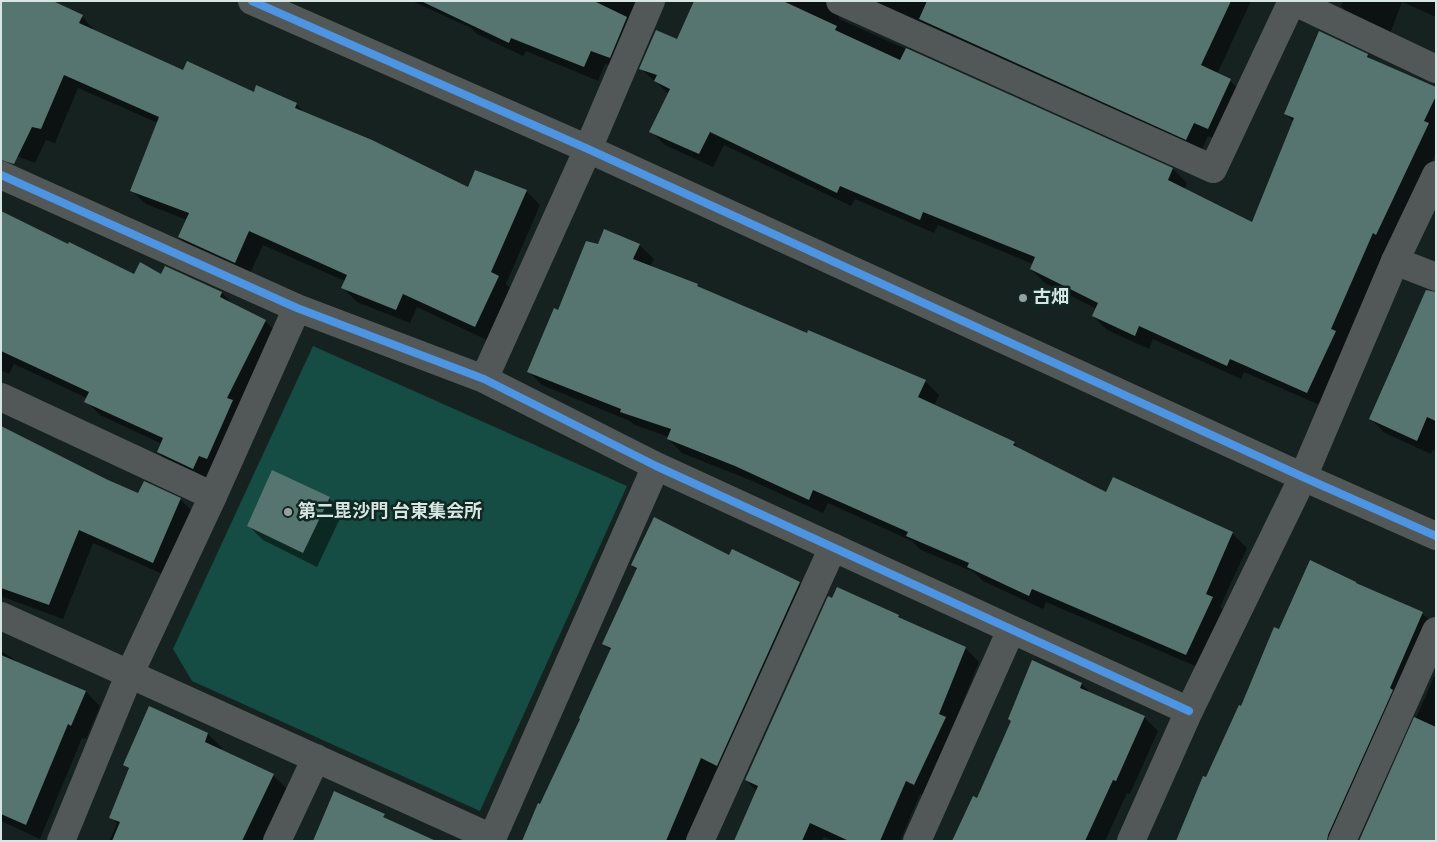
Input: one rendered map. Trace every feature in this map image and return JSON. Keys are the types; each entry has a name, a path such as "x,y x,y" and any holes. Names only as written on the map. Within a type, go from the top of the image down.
{"street":[{"path":"252,1 588,149 1302,477 1436,536"},
{"path":"484,379 588,149 651,1"},
{"path":"840,1 1213,169 1292,1 1436,69"},
{"path":"1,175 298,308 484,379 656,466 1189,711"},
{"path":"1131,841 1189,711 1302,477 1395,261 1436,175"},
{"path":"1395,261 1436,277"},
{"path":"61,841 130,674 298,308"},
{"path":"1,397 213,496"},
{"path":"1,616 492,839 656,466"},
{"path":"700,841 834,547"},
{"path":"918,841 1011,630"},
{"path":"1342,841 1436,631"},
{"path":"277,841 316,758"}],"green space":[{"path":"313,346 627,486 480,811 192,681 173,649"}],"building":[{"path":"1,1 53,1 83,15 79,23 183,70 187,61 254,92 256,85 297,103 295,108 372,140 468,187 475,170 527,190 491,272 499,276 475,327 403,294 396,310 341,288 347,275 249,231 235,263 178,237 189,213 130,191 159,117 64,75 41,129 32,127 14,164 1,160"},
{"path":"421,1 594,1 627,17 610,58 591,51 584,67 511,38 509,43"},
{"path":"694,1 783,1 837,26 835,30 900,60 906,48 1173,168 1168,180 1252,222 1294,118 1284,114 1319,31 1368,54 1367,57 1436,87 1436,96 1424,121 1429,123 1376,235 1373,233 1331,329 1336,331 1307,393 1230,359 1227,366 1139,326 1135,336 1092,316 1098,303 1030,269 1035,257 923,212 920,220 840,186 837,193 710,132 699,154 649,132 670,89 654,81 657,75 639,69 656,30 677,39"},
{"path":"927,1 1231,1 1201,65 1231,79 1208,129 1194,123 1186,140 919,19"},
{"path":"1,211 134,274 140,262 161,274 165,266 222,292 220,297 266,320 227,398 233,400 207,459 199,456 193,469 157,452 163,438 84,402 89,392 1,351"},
{"path":"604,229 640,244 633,259 698,284 697,286 807,333 808,330 926,380 918,397 1015,442 1013,445 1106,492 1113,477 1233,532 1206,594 1213,597 1186,655 1032,589 1029,596 967,567 969,563 906,536 908,532 813,490 809,500 735,466 667,439 671,429 620,412 621,409 527,372 554,308 558,310 586,241 598,244"},
{"path":"1426,290 1436,292 1436,421 1427,417 1417,441 1369,419"},
{"path":"1,426 108,480 138,493 144,481 181,498 153,563 79,530 49,605 1,588"},
{"name":"第二毘沙門 台東集会所","path":"272,470 330,497 303,553 247,526"},
{"path":"654,517 729,555 732,549 800,582 717,766 701,758 666,841 522,841 538,803 540,804 580,719 611,648 602,644 637,568 631,565"},
{"path":"1310,560 1356,583 1423,612 1390,688 1393,690 1327,841 1176,841 1203,776 1206,777 1239,705 1241,706 1274,627 1279,629"},
{"path":"837,587 966,647 939,714 946,717 914,785 906,781 880,841 849,841 810,823 802,841 734,841 758,786 745,780 828,596 832,598"},
{"path":"1,655 86,691 71,726 68,724 26,825 1,814"},
{"path":"1032,660 1082,683 1080,688 1145,716 1116,781 1113,780 1085,841 952,841 973,796 977,798 1011,721 1008,719"},
{"path":"149,706 208,733 205,742 274,774 242,841 112,841 120,822 109,818 129,768 123,765"},
{"path":"1414,717 1436,727 1436,841 1359,841"},
{"path":"334,791 385,814 383,817 436,841 313,841"}],"cycle path":[{"path":"252,1 588,149 1303,477 1436,536"},
{"path":"1,175 297,308 484,379 656,466 1189,711"}],"place":[{"name":"古畑","path":"1023,298"},
{"name":"第二毘沙門 台東集会所","path":"288,512"}]}
